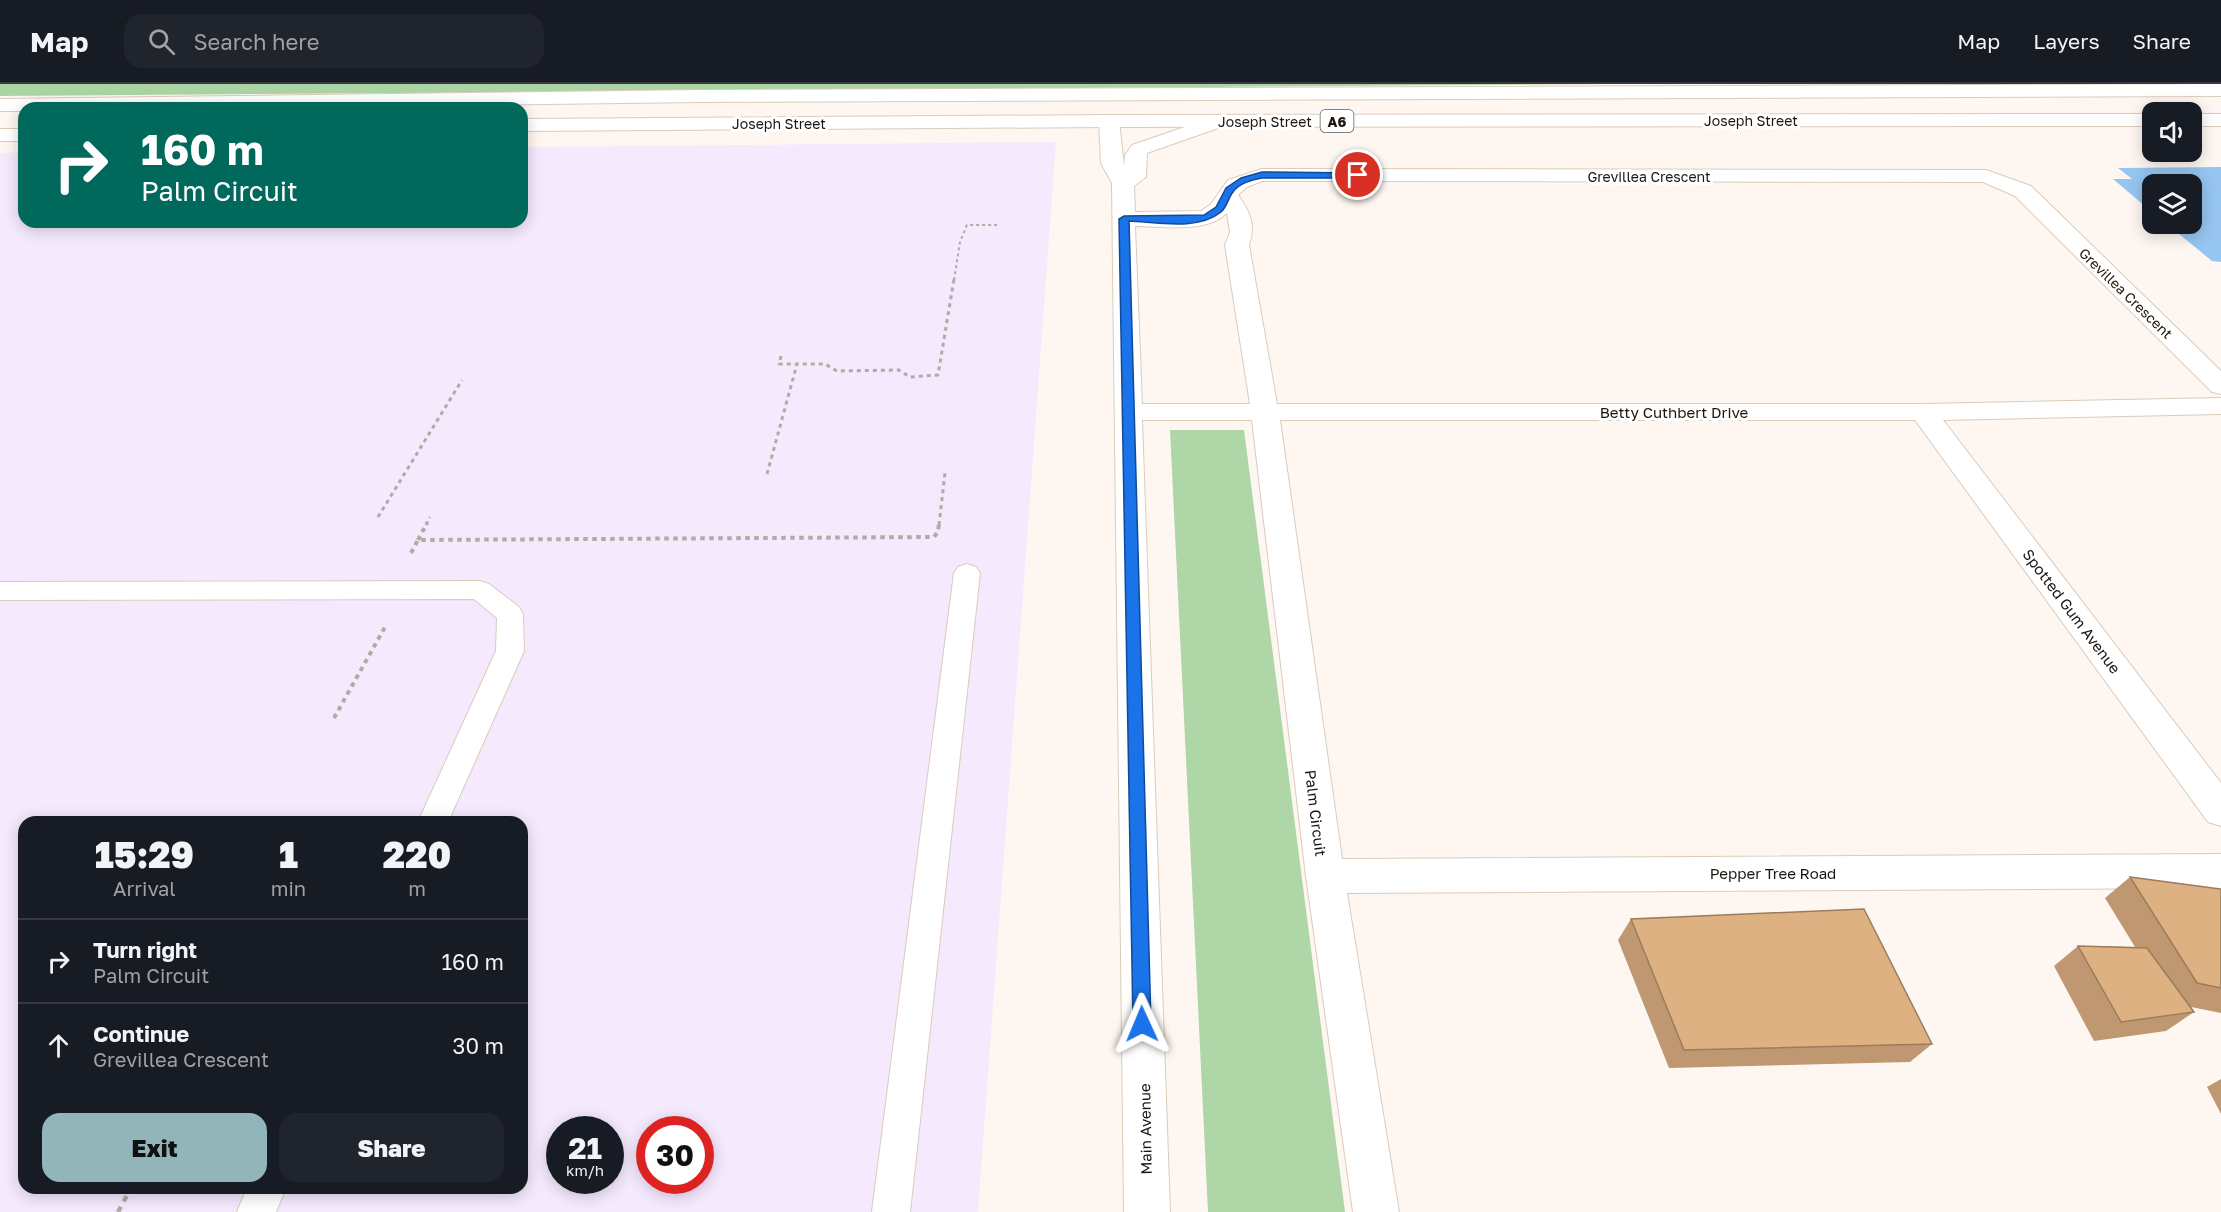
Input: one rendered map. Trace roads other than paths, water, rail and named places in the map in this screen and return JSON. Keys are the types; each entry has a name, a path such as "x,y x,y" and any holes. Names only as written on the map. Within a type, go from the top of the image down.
{"main road":[{"name":"Joseph Street","path":"237,102 712,96 2221,90"},
{"name":"Joseph Street","path":"0,105 18,105"},
{"name":"Joseph Street","path":"528,125 1109,121 2142,120"},
{"path":"2202,120 2221,120"},
{"name":"Main Avenue","path":"1109,121 1112,163 1123,183 1147,1212"},
{"name":"Main Avenue","path":"1123,183 1135,177 1135,155 1139,149 1220,121"},
{"path":"0,135 18,135"},
{"name":"Grevillea Crescent","path":"1227,196 1229,190 1244,180 1262,175 1986,177 2023,191 2221,386"},
{"path":"1124,219 1194,220 1207,218 1220,209 1227,196 1239,209 1242,236 1237,245 1265,412"},
{"path":"1194,220 1237,245"},
{"name":"Betty Cuthbert Drive","path":"1127,412 1923,412 2221,406"},
{"name":"Palm Circuit","path":"1265,412 1324,876 1376,1212"},
{"name":"Spotted Gum Avenue","path":"1923,412 2221,811"},
{"name":"Pepper Tree Road","path":"1324,876 2221,871"}],"lane":[{"path":"891,1212 967,573"},
{"path":"0,591 480,590 510,614 510,651 436,816"},
{"path":"256,1212 264,1194"}],"water":[{"path":"2221,167 2221,262 2212,261 2179,234 2202,234 2202,174 2142,174 2142,204 2113,179 2132,179 2118,168"}]}
